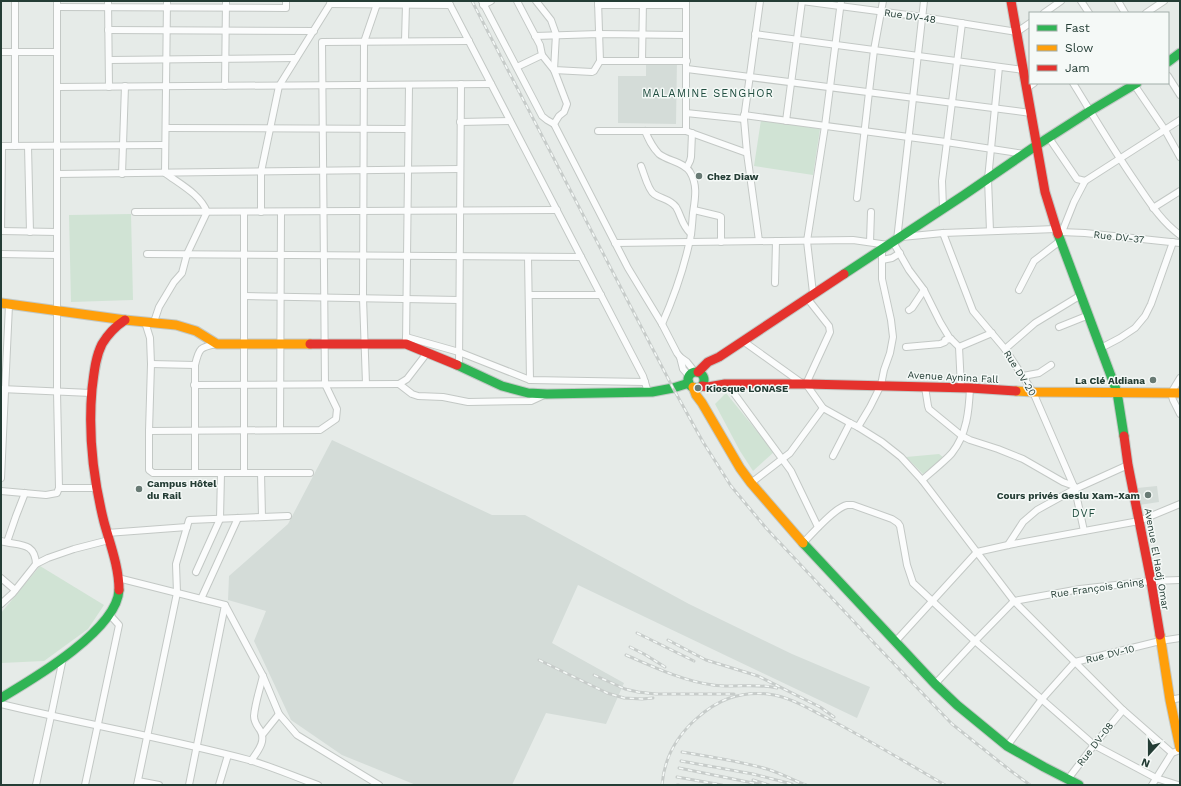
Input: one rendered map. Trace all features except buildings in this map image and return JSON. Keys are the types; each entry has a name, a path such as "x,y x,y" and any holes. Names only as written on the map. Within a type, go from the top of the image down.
{"street":[{"path":"15,1 15,146"},
{"path":"1,491 46,495 57,493 59,488 57,392 56,4 226,4 286,8 286,1"},
{"path":"491,1 482,3 542,116 554,124 628,268 680,357 687,362 697,380 702,403 740,468 751,483 803,543 895,642 957,705 1007,746 1079,785"},
{"path":"517,1 540,45 542,55 554,70 567,104 564,112 559,116 554,124"},
{"path":"536,1 551,20 556,34 554,70"},
{"path":"759,241 746,153 744,117 760,1"},
{"path":"786,121 802,1"},
{"name":"Rue DV-48","path":"802,1 840,4 881,12 1017,32"},
{"path":"857,198 874,50 883,1"},
{"path":"858,427 881,385 893,337 891,320 882,279 882,260 892,242 909,137 924,1"},
{"path":"1011,1 1024,70 1029,82"},
{"path":"1045,12 1061,1"},
{"path":"1081,1 1088,12"},
{"path":"1118,1 1124,12"},
{"path":"1148,12 1164,1"},
{"path":"366,384 363,298 364,42 378,2"},
{"path":"261,212 261,172 279,86 331,3 449,3 643,376 648,392"},
{"path":"554,70 594,71 600,61 598,3 686,3 686,113 691,157 687,167"},
{"path":"642,61 643,3"},
{"path":"108,4 109,87"},
{"path":"165,173 167,4"},
{"path":"225,86 226,4"},
{"path":"405,41 406,4"},
{"path":"804,384 830,332 810,295 807,241 825,126 840,4"},
{"path":"943,208 942,181 946,142 958,62 962,23"},
{"path":"1017,32 1029,24"},
{"path":"108,30 314,31"},
{"path":"535,36 556,34 686,35"},
{"path":"755,34 1024,70"},
{"path":"149,431 320,430 336,419 336,409 325,384 322,42 469,41"},
{"path":"1,52 57,52"},
{"path":"1169,61 1180,53"},
{"path":"517,67 542,55"},
{"path":"108,60 296,58"},
{"path":"600,61 686,61"},
{"path":"990,231 988,179 999,67"},
{"path":"686,69 1031,114"},
{"path":"1169,78 1180,95"},
{"path":"459,366 460,84"},
{"path":"57,87 491,84"},
{"path":"1074,84 1120,159 1153,208 1168,226 1180,235"},
{"path":"697,380 719,357 810,295 1090,111 1134,84 1165,130 1180,157"},
{"path":"406,341 409,85"},
{"path":"1030,85 1031,114 1037,146"},
{"path":"122,174 125,86"},
{"path":"686,113 786,121 1024,154"},
{"path":"1019,290 1034,261 1059,233 1085,181 1180,120"},
{"path":"460,122 510,121"},
{"path":"166,128 408,129"},
{"path":"598,131 689,132 746,153"},
{"path":"645,131 651,145 660,154 669,160 687,167 694,182 696,192 690,243 670,306 662,324"},
{"path":"1049,138 1077,179 1085,181"},
{"path":"57,232 1,231 2,146 165,145"},
{"path":"28,146 30,232"},
{"name":"Avenue El Hadj Omar","path":"1037,146 1045,192 1116,392 1128,466 1151,581 1177,750"},
{"path":"641,166 652,192 672,202 684,228 691,234"},
{"path":"57,174 460,169"},
{"path":"165,173 204,204 207,212 187,254 182,273 174,282 149,322 152,364 149,470 153,473 195,474 310,473"},
{"path":"1153,208 1180,191"},
{"path":"135,212 557,210"},
{"path":"694,210 721,217 721,242"},
{"path":"244,212 244,473"},
{"path":"280,430 281,212"},
{"path":"870,242 871,212"},
{"name":"Rue DV-37","path":"615,243 853,240 892,242 942,233 990,231 1085,233 1177,242"},
{"name":"Rue DV-20","path":"942,233 973,311 1005,348 1033,392 1075,487 1084,531"},
{"path":"774,283 776,241"},
{"path":"892,242 909,270 924,290 940,322 951,339 959,347 965,387 968,412 962,436 951,454 922,480"},
{"path":"1101,348 1135,328 1145,316 1177,242"},
{"path":"882,260 892,258 900,253"},
{"path":"1,254 57,255"},
{"path":"147,254 581,257"},
{"path":"528,257 530,380"},
{"path":"909,310 924,290"},
{"path":"529,296 601,295"},
{"path":"1005,348 1035,323 1081,295"},
{"path":"244,296 459,300"},
{"path":"1,478 5,304 125,320 176,325 202,334 217,344"},
{"path":"1059,327 1089,315"},
{"path":"1,698 82,643 98,628 109,614 119,593 118,578 96,488 89,438 91,394 98,354 109,334 125,320"},
{"path":"959,347 992,333"},
{"path":"906,347 940,344 945,342 945,340 951,339"},
{"path":"195,474 195,365 198,352 205,346 217,344 365,344 406,341 459,352 530,380 645,382"},
{"name":"Avenue Aynina Fall","path":"406,341 428,353 502,386 528,393 648,392 673,388 697,380 708,387 728,384 804,384 965,387 1033,392 1175,393"},
{"path":"743,341 804,384 823,408 882,442 901,457 922,480 1014,601 1123,710 1177,750 1152,785"},
{"path":"194,385 400,384 407,379 428,353"},
{"path":"152,364 195,365"},
{"path":"1023,376 1039,373 1051,365"},
{"path":"1180,378 1173,400 1180,414"},
{"path":"400,384 412,394 418,396 443,397 468,402 531,401 547,394"},
{"path":"728,384 791,471 818,527"},
{"path":"925,386 929,409 962,436 1023,459 1063,482 1075,487"},
{"path":"3,389 91,394"},
{"path":"751,483 790,453 823,408"},
{"path":"833,456 850,424"},
{"path":"1008,545 1023,522 1038,510 1075,487 1128,466"},
{"path":"196,572 220,519 221,473"},
{"path":"261,473 262,517"},
{"path":"59,488 96,488"},
{"path":"25,493 4,542 28,547 33,552 36,564"},
{"path":"895,642 977,552 1139,521 1180,504"},
{"path":"803,543 818,527 837,511 847,505 853,505 892,519 900,526 907,565 913,583 1094,745 1156,778 1178,785"},
{"path":"159,785 138,784 178,593 176,564 189,520 288,516"},
{"path":"201,599 238,518"},
{"path":"1,604 16,590 36,564 48,558 108,537 187,527"},
{"path":"1,578 16,590"},
{"path":"118,578 225,605 263,676 279,714 297,736 379,785"},
{"name":"Rue François Gning","path":"1014,601 1080,589 1151,581 1180,580"},
{"path":"935,684 975,640 1014,601"},
{"path":"189,785 225,605"},
{"path":"85,785 119,625 109,614"},
{"name":"Rue DV-10","path":"1007,746 1042,699 1075,662 1160,641 1180,638"},
{"path":"36,785 62,658"},
{"path":"251,761 263,741 263,734 255,723 254,716 263,676"},
{"path":"1170,700 1180,698"},
{"path":"1,704 228,755 251,761 318,785"},
{"name":"Rue DV-08","path":"1068,780 1123,710"},
{"path":"263,734 279,714"},
{"path":"220,785 228,755"},
{"path":"364,785 368,778"}],"shaded area":[{"path":"646,59 677,59 676,124 618,123 618,76 646,76"},
{"path":"332,440 492,515 525,515 689,604 792,654 870,687 857,718 578,585 552,643 624,683 606,724 546,713 512,785 416,785 342,755 291,720 254,641 266,611 228,600 229,576 288,524"},
{"name":"Cours privés Geslu Xam-Xam","path":"1157,486 1159,502 1139,505 1137,488"}],"green space":[{"path":"761,120 820,129 813,175 754,166"},
{"path":"131,214 133,300 71,302 69,215"},
{"path":"726,393 774,452 753,471 740,451 715,404"},
{"path":"939,454 944,458 923,474 906,457"},
{"path":"40,566 104,605 88,629 44,661 1,663 1,613"}],"railway":[{"path":"472,1 673,388 703,442 731,486 766,528 952,724 1030,785"},
{"path":"637,633 694,661"},
{"path":"668,640 706,660 758,676 820,707 834,717"},
{"path":"630,647 665,667"},
{"path":"626,655 669,673 702,683 721,686 761,686 777,688"},
{"path":"539,660 607,693 624,698 653,698"},
{"path":"594,675 625,689 638,692 656,694 734,694"},
{"path":"662,785 665,766 677,740 696,719 704,712 729,698 757,693 784,698 800,704 859,735 945,785"},
{"path":"682,752 756,766 777,772 806,785"},
{"path":"681,761 753,774 792,784"},
{"path":"679,768 758,784"},
{"path":"677,777 722,785"},
{"path":"753,780 769,785"}],"traffic: fast":[{"path":"1169,61 1180,53"},
{"path":"844,274 1037,145 1135,84"},
{"path":"1058,234 1117,392 1124,436"},
{"path":"457,365 502,386 528,393 652,392 689,383"},
{"path":"693,372 699,372 704,377 704,380 702,386 699,388 693,388 688,383 688,377 693,372"},
{"path":"803,543 935,684 957,705 1007,746 1079,785"},
{"path":"1,698 52,666 89,637 104,621 115,605 119,590"}],"traffic: slow":[{"path":"1,303 125,320 176,325 196,331 217,344 310,344"},
{"path":"693,387 696,395 740,468 751,483 803,543"},
{"path":"1016,391 1180,393"},
{"path":"1160,635 1170,700 1180,748"}],"traffic: jam":[{"path":"1011,1 1045,192 1058,234"},
{"path":"698,372 708,362 719,357 844,274"},
{"path":"119,590 116,564 104,522 94,472 91,439 91,406 94,372 100,349 102,344 115,328 125,320"},
{"path":"310,344 406,344 457,365"},
{"path":"702,386 708,387 725,384 806,384 970,388 1016,391"},
{"path":"1124,436 1128,465 1160,635"}],"place":[{"name":"Chez Diaw","path":"699,176"},
{"name":"La Clé Aldiana","path":"1153,380"},
{"name":"Kiosque LONASE","path":"698,388"},
{"name":"Campus Hôtel du Rail","path":"139,489"},
{"name":"Cours privés Geslu Xam-Xam","path":"1148,495"}],"district":[{"name":"MALAMINE SENGHOR","path":"708,93"},
{"name":"DVF","path":"1084,513"}]}
